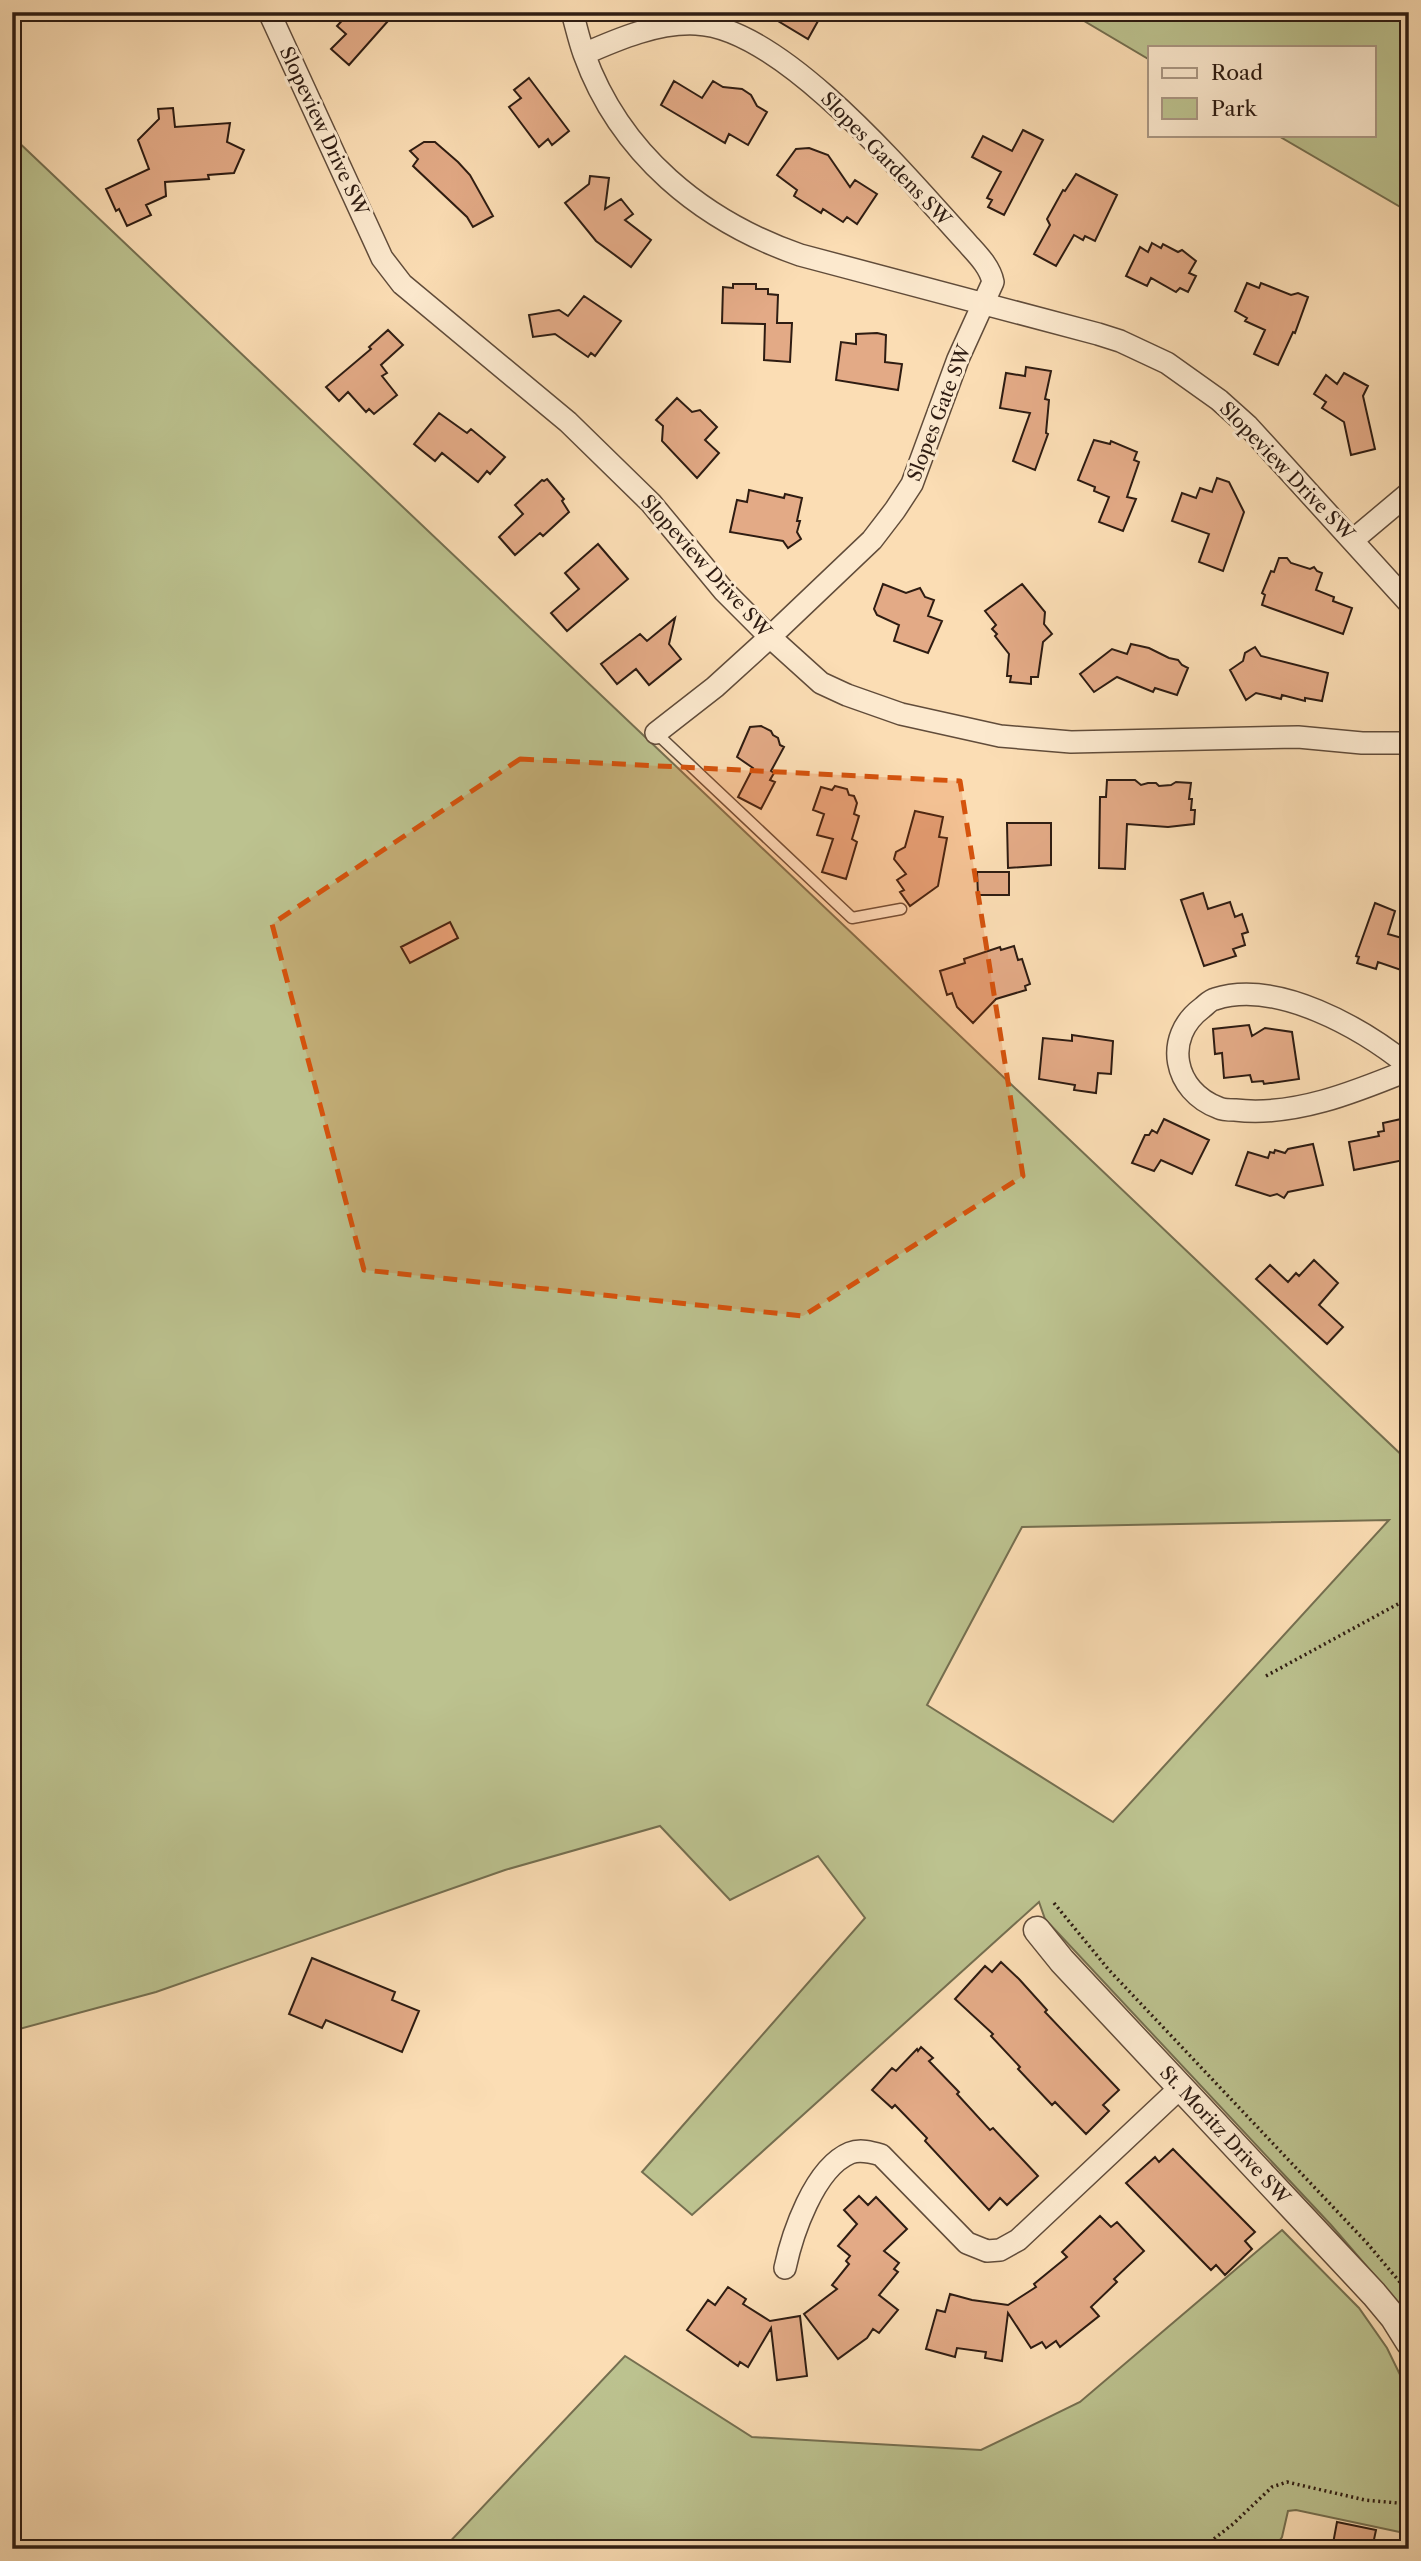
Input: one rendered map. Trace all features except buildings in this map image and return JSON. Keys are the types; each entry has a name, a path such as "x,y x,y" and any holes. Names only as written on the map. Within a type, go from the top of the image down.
{"street":[{"name":"Slopeview Drive SW","path":"269,12 382,258 402,284 568,422 603,455 651,503 724,591 821,682 847,695 901,714 1000,736 1071,742 1298,737 1362,743 1409,743"},
{"name":"Slopeview Drive SW","path":"572,12 584,54 604,96 635,144 678,187 724,221 764,242 800,255 1109,337 1167,363 1202,387 1248,426 1409,603"},
{"name":"Slopes Gardens SW","path":"584,54 636,35 670,26 696,24 724,31 757,45 797,72 844,110 968,244 992,276 991,290 984,304"},
{"name":"Slopes Gate SW","path":"656,733 715,687 872,540 906,493 934,428 958,359 984,304"},
{"path":"1353,540 1409,493"},
{"path":"1279,997 1350,1026 1385,1047 1409,1068 1368,1087 1305,1105 1277,1111 1249,1112 1219,1108 1196,1093 1181,1076 1177,1056 1181,1031 1191,1016 1213,999 1279,997"},
{"name":"St. Moritz Drive SW","path":"1037,1930 1062,1961 1374,2294 1409,2342"},
{"path":"785,2269 792,2237 807,2204 833,2165 851,2153 867,2151 881,2155 967,2243 988,2251 1000,2250 1018,2240 1181,2087"}],"lane":[{"path":"656,733 852,918 901,909"}],"path":[{"path":"1266,1676 1409,1598"},
{"path":"1054,1903 1109,1970 1367,2243 1409,2293"},
{"path":"1201,2549 1233,2524 1272,2487 1287,2482 1365,2500 1409,2504"}],"highlighted area":[{"path":"520,759 960,781 1023,1176 803,1316 364,1270 272,924"}],"green space":[{"path":"1069,12 1409,12 1409,212 1279,136 1376,136 1376,46 1148,46 1148,59"},
{"path":"12,136 1409,1462 1409,2315 1331,2225 1045,1919 1039,1902 692,2215 642,2172 865,1918 818,1856 730,1900 660,1826 505,1870 156,1992 12,2031 12,721 16,717 12,711","holes":["1389,1520 1113,1822 927,1705 1022,1527"]},
{"path":"1282,2230 1359,2308 1387,2348 1407,2389 1409,2534 1296,2510 1288,2511 1282,2537 1274,2549 443,2549 625,2356 752,2437 981,2450 1080,2402"}]}
